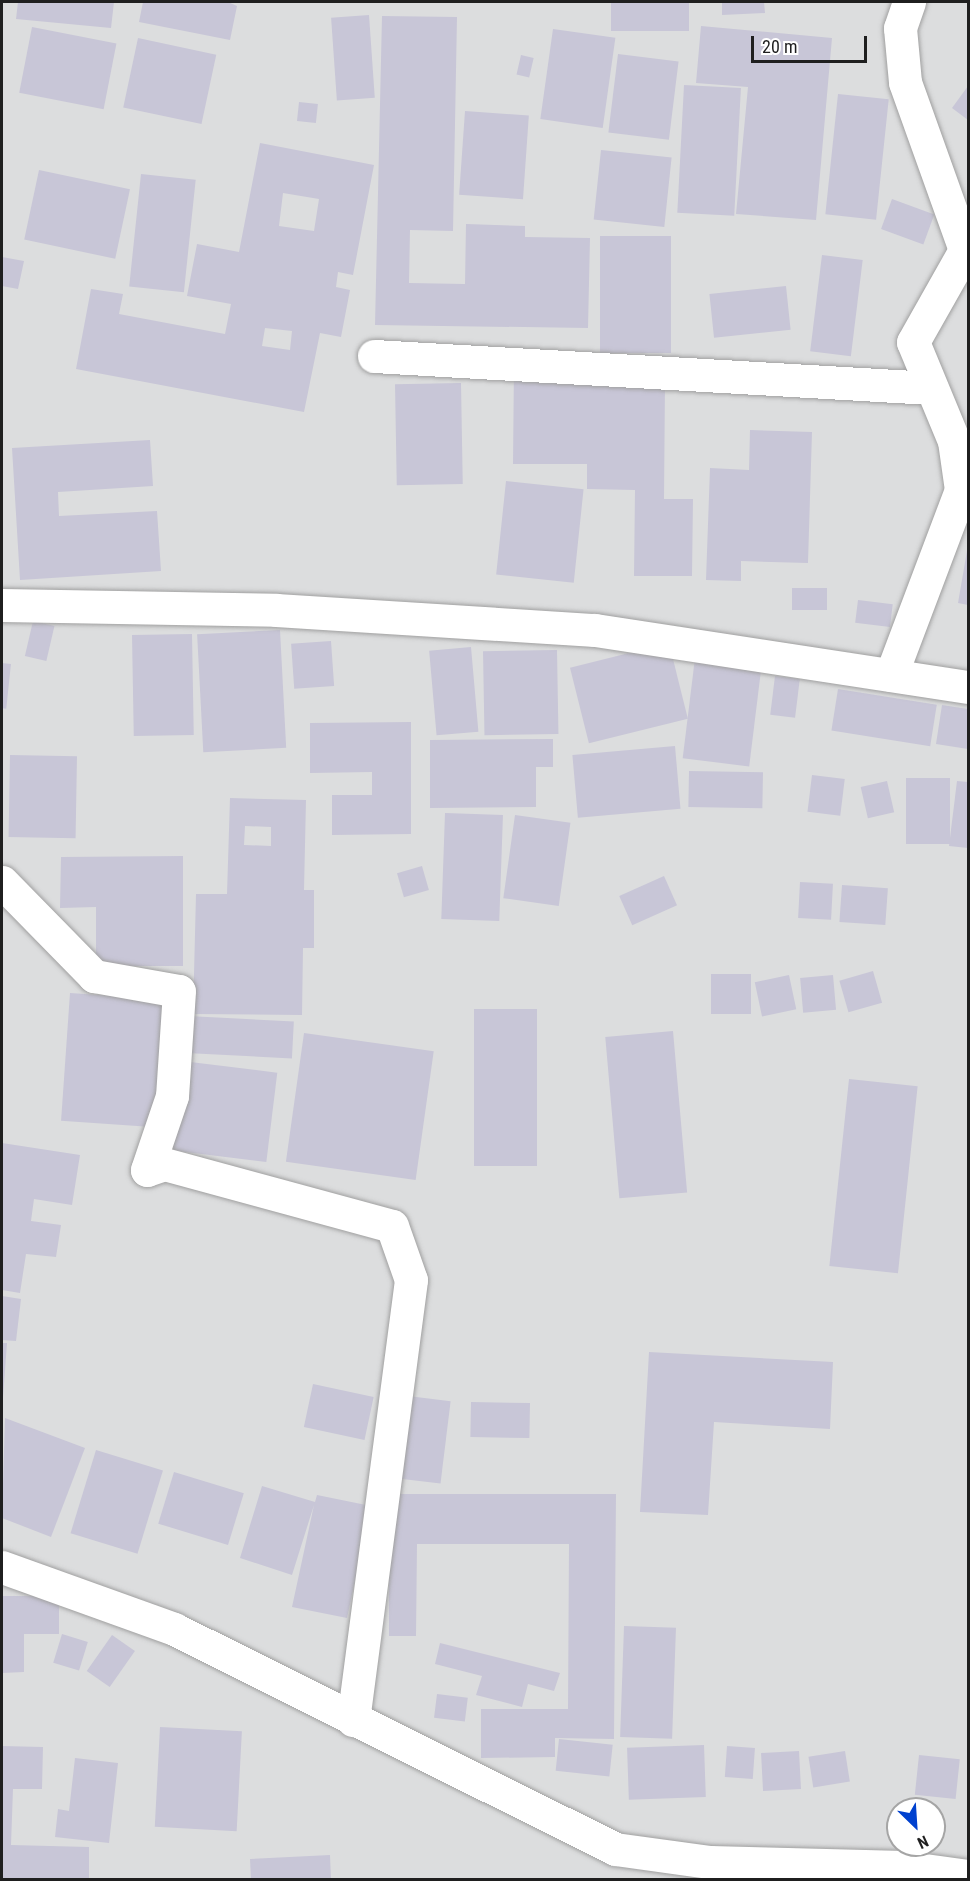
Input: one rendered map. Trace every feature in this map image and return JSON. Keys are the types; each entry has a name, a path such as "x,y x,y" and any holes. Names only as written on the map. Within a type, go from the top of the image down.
{"street":[{"path":"891,675 961,490 954,441 913,342 925,315 956,274 964,250 905,82 900,28 909,2"},
{"path":"374,356 931,388"},
{"path":"2,605 276,610 595,630 969,687"},
{"path":"2,882 94,976 179,991 172,1096 147,1170 165,1164 392,1226 411,1281 353,1720"},
{"path":"2,1567 174,1629 615,1849 710,1862 903,1867 969,1876"}],"shaded area":[{"path":"2,2 968,2 968,1879 2,1880"}],"building":[{"path":"18,2 114,2 111,28 16,19"},
{"path":"143,2 228,2 237,6 230,40 139,22"},
{"path":"611,2 689,2 689,31 611,31"},
{"path":"722,2 764,2 765,13 722,15"},
{"path":"369,15 375,98 337,100 331,18"},
{"path":"382,16 457,17 453,231 410,230 409,283 465,284 466,224 525,226 525,237 590,238 588,328 375,325"},
{"path":"701,26 832,38 816,220 736,214 748,87 696,83"},
{"path":"32,27 116,43 104,109 19,93"},
{"path":"553,29 615,38 603,128 540,119"},
{"path":"138,38 216,55 201,124 123,107"},
{"path":"618,54 679,61 669,140 608,132"},
{"path":"521,55 534,58 529,77 517,74"},
{"path":"684,85 741,88 734,216 677,213"},
{"path":"968,86 968,120 952,108"},
{"path":"838,94 889,99 876,220 825,214"},
{"path":"299,102 318,104 316,123 297,121"},
{"path":"465,111 529,115 523,199 459,195"},
{"path":"260,143 374,165 353,275 338,272 336,287 350,290 341,337 320,333 304,412 76,369 91,289 123,294 119,314 225,334 231,304 187,296 197,244 239,252","holes":["283,193 319,199 314,231 279,226","265,328 292,331 290,350 262,346"]},
{"path":"601,150 672,157 664,227 594,220"},
{"path":"39,170 130,189 115,259 24,239"},
{"path":"141,174 196,180 184,292 129,286"},
{"path":"892,199 934,214 923,244 881,229"},
{"path":"600,236 671,236 671,353 600,353"},
{"path":"822,255 863,260 851,356 810,351"},
{"path":"2,257 24,261 18,289 2,286"},
{"path":"786,286 791,330 714,338 709,294"},
{"path":"514,363 665,382 664,499 693,499 692,576 634,576 635,490 587,489 587,464 513,464"},
{"path":"461,383 463,484 397,485 395,384"},
{"path":"750,430 812,432 808,563 741,561 741,581 706,580 710,468 749,470"},
{"path":"150,440 153,486 58,492 59,516 157,511 161,571 20,580 12,448"},
{"path":"506,481 584,489 574,583 496,574"},
{"path":"968,545 968,605 958,603"},
{"path":"792,588 827,588 827,610 792,610"},
{"path":"858,600 893,604 890,627 855,623"},
{"path":"33,621 54,626 46,661 25,656"},
{"path":"280,630 286,748 203,752 197,634"},
{"path":"192,634 194,735 134,736 132,635"},
{"path":"331,641 334,686 294,689 291,644"},
{"path":"669,643 688,719 589,743 570,668"},
{"path":"471,647 478,732 437,735 429,651"},
{"path":"557,650 558,734 484,735 483,651"},
{"path":"695,658 762,666 749,766 683,758"},
{"path":"2,663 11,664 6,709 2,708"},
{"path":"775,676 800,679 795,718 770,715"},
{"path":"838,689 937,705 930,746 831,730"},
{"path":"942,705 968,709 968,749 936,744"},
{"path":"411,722 411,834 332,835 332,795 372,795 372,772 310,773 310,723"},
{"path":"553,739 553,767 536,767 536,807 430,808 430,740"},
{"path":"675,746 680,809 578,818 572,755"},
{"path":"10,755 77,756 76,838 9,837"},
{"path":"689,771 763,772 762,808 688,807"},
{"path":"812,775 845,779 840,816 807,812"},
{"path":"906,778 950,778 950,844 906,844"},
{"path":"887,781 894,812 868,818 861,787"},
{"path":"957,781 968,782 968,848 949,846"},
{"path":"230,798 306,800 304,890 314,890 314,948 303,948 302,1015 193,1014 196,894 227,894","holes":["245,826 271,827 271,846 244,845"]},
{"path":"445,813 503,815 499,921 441,919"},
{"path":"515,815 570,823 559,906 503,898"},
{"path":"183,856 183,966 96,966 96,907 60,908 61,857"},
{"path":"422,866 429,890 404,897 397,873"},
{"path":"664,876 677,905 632,925 619,896"},
{"path":"800,882 833,884 831,920 798,918"},
{"path":"842,885 888,888 885,925 839,922"},
{"path":"873,971 882,1003 848,1012 839,981"},
{"path":"711,974 751,974 751,1014 711,1014"},
{"path":"789,975 796,1009 762,1017 755,982"},
{"path":"833,975 836,1010 803,1013 800,978"},
{"path":"70,993 168,1000 159,1128 61,1121"},
{"path":"474,1009 537,1009 537,1166 474,1166"},
{"path":"188,1016 294,1022 292,1058 186,1053"},
{"path":"673,1031 687,1192 619,1198 605,1037"},
{"path":"304,1033 434,1051 416,1180 286,1162"},
{"path":"182,1061 277,1073 266,1162 171,1150"},
{"path":"849,1079 918,1086 898,1273 829,1266"},
{"path":"2,1143 80,1155 72,1205 34,1199 31,1221 61,1225 56,1257 26,1254 20,1293 2,1290"},
{"path":"2,1296 21,1299 16,1341 2,1340"},
{"path":"2,1343 7,1343 3,1398 2,1398"},
{"path":"649,1352 833,1362 830,1429 714,1422 708,1515 640,1512"},
{"path":"313,1384 374,1397 364,1440 304,1427"},
{"path":"400,1395 451,1401 441,1484 390,1477"},
{"path":"471,1402 530,1403 529,1438 470,1437"},
{"path":"5,1418 85,1448 51,1537 2,1518"},
{"path":"96,1450 163,1470 138,1554 71,1533"},
{"path":"174,1472 244,1493 228,1545 158,1524"},
{"path":"262,1486 315,1502 317,1495 371,1506 347,1618 292,1607 314,1505 292,1575 240,1558"},
{"path":"389,1494 616,1494 614,1739 555,1738 555,1757 481,1758 481,1709 568,1709 569,1544 417,1544 416,1636 389,1636"},
{"path":"2,1596 59,1596 59,1634 24,1634 24,1672 2,1673"},
{"path":"624,1626 676,1628 672,1739 620,1737"},
{"path":"62,1634 88,1642 79,1671 53,1663"},
{"path":"112,1635 135,1651 110,1687 87,1671"},
{"path":"440,1643 560,1673 554,1691 528,1684 522,1707 476,1695 482,1676 435,1664"},
{"path":"437,1694 468,1698 465,1722 434,1718"},
{"path":"160,1727 242,1731 237,1831 155,1827"},
{"path":"559,1739 613,1745 609,1776 556,1771"},
{"path":"704,1745 706,1797 629,1800 627,1748"},
{"path":"2,1746 43,1747 42,1789 13,1789 11,1845 89,1847 89,1880 2,1880"},
{"path":"727,1746 755,1748 753,1779 725,1777"},
{"path":"799,1751 801,1789 763,1791 761,1753"},
{"path":"845,1751 850,1782 813,1787 808,1757"},
{"path":"919,1755 960,1759 956,1799 915,1795"},
{"path":"75,1758 118,1763 109,1843 55,1837 58,1809 69,1811"},
{"path":"330,1855 331,1880 251,1880 250,1859"}]}
